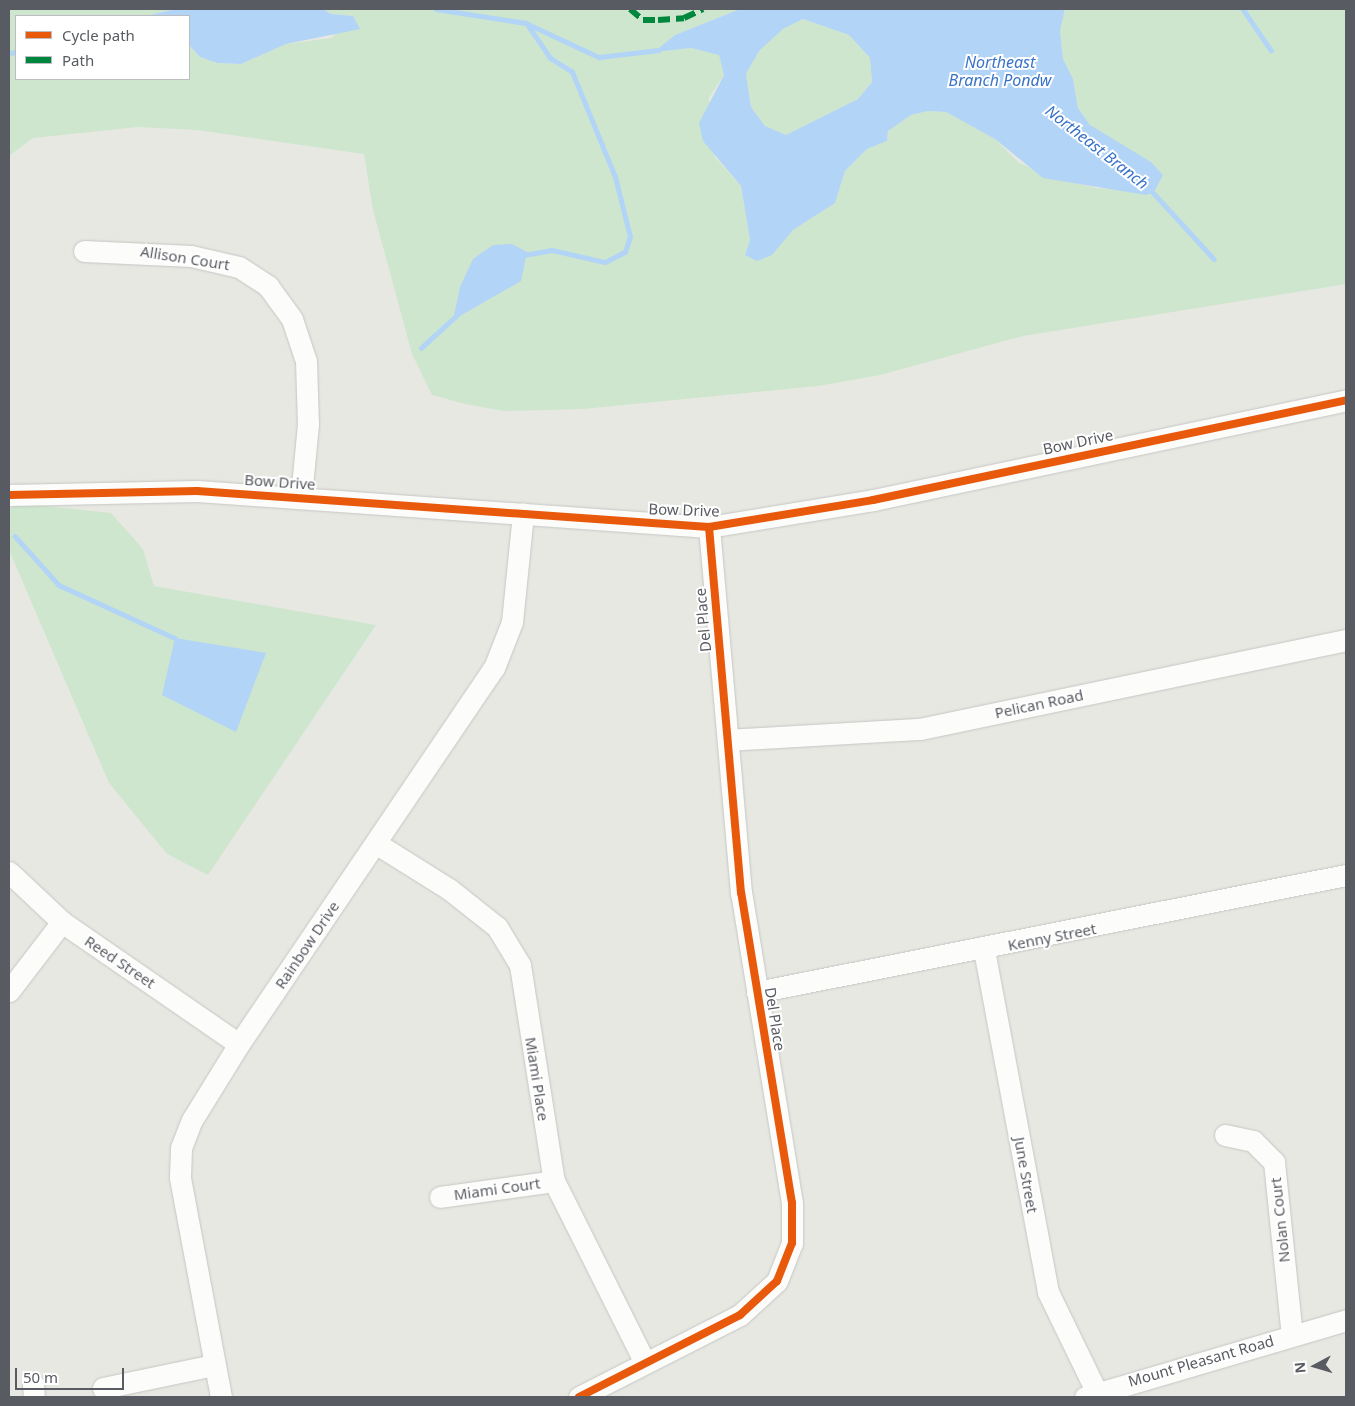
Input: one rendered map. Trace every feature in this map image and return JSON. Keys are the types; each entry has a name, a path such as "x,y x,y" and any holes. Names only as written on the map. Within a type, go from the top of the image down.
{"street":[{"name":"Allison Court","path":"84,251 191,256 239,267 268,286 292,319 306,361 308,424 301,497"},
{"name":"Bow Drive","path":"9,495 197,490 709,527 872,500 1346,400"},
{"name":"Rainbow Drive","path":"221,1397 180,1177 181,1148 192,1120 239,1044 378,844 494,668 512,622 523,514"},
{"name":"Del Place","path":"579,1397 644,1361 740,1315 777,1282 792,1243 792,1202 741,893 709,527"},
{"name":"Pelican Road","path":"728,740 920,729 1346,640"},
{"name":"Miami Place","path":"378,844 449,888 497,927 520,965 554,1181 644,1361"},
{"name":"Reed Street","path":"9,872 62,922 239,1044"},
{"name":"Kenny Street","path":"757,992 984,950 1346,875"},
{"path":"9,991 62,922"},
{"name":"June Street","path":"984,950 1048,1292 1090,1394"},
{"name":"Nolan Court","path":"1225,1135 1253,1141 1274,1162 1292,1335"},
{"name":"Miami Court","path":"440,1197 554,1181"},
{"name":"Mount Pleasant Road","path":"1090,1394 1346,1320"},
{"path":"103,1388 214,1365"}],"green space":[{"path":"9,9 176,9 149,15 15,15 15,80 190,80 190,46 200,57 217,63 241,64 286,44 331,38 353,16 331,14 323,9 740,9 675,35 655,52 691,48 719,54 724,75 709,98 715,157 741,186 750,240 745,255 772,255 793,230 835,203 845,171 867,149 887,141 888,131 911,115 928,111 946,112 995,139 1018,162 1048,176 1096,188 1154,192 1163,174 1090,125 1078,108 1073,79 1063,59 1060,31 1065,9 1346,9 1346,284 1023,336 880,375 818,386 583,409 504,411 465,404 432,395 412,354 373,210 364,154 197,130 138,127 33,138 9,156","holes":["460,287 502,292 483,299 454,319"]},
{"path":"803,19 849,35 870,58 872,82 858,99 786,135 765,126 751,107 746,74 759,51 783,29"},
{"path":"19,503 111,513 143,549 154,586 376,625 208,875 167,854 109,783 9,550 9,509"}],"water":[{"path":"176,9 323,9 331,14 353,16 360,29 286,44 241,64 217,63 200,57 190,46 190,15 149,15"},
{"name":"Northeast Branch Pondw","path":"740,9 1065,9 1060,31 1063,59 1073,79 1078,108 1090,125 1151,162 1163,175 1154,192 1146,195 1043,178 995,139 946,112 928,111 911,115 888,131 887,141 867,149 845,171 835,203 793,230 772,255 757,261 745,255 750,240 741,186 703,141 699,123 724,75 719,55 691,48 654,52 675,35","holes":["803,19 849,35 870,58 872,82 858,99 786,135 765,126 751,107 746,74 759,51 783,29"]},
{"path":"512,244 527,252 521,281 453,320 460,287 473,259 493,245"},
{"path":"175,638 266,653 236,732 162,695"}],"waterway":[{"name":"Northeast Branch","path":"436,9 526,23 599,57 659,50"},
{"path":"1243,9 1271,50"},
{"path":"524,255 552,250 605,262 625,252 630,237 615,177 572,72 550,58 526,23"},
{"name":"Northeast Branch","path":"9,53 15,52"},
{"name":"Northeast Branch","path":"1149,188 1214,259"},
{"path":"421,348 457,315"},
{"path":"15,536 59,585 175,638"}],"marked path":[{"path":"630,9 643,20 684,18 703,9"}],"cycle path":[{"path":"9,495 197,491 709,527 873,500 1346,400"},
{"path":"579,1397 740,1315 777,1281 792,1243 792,1203 741,893 709,527"}]}
